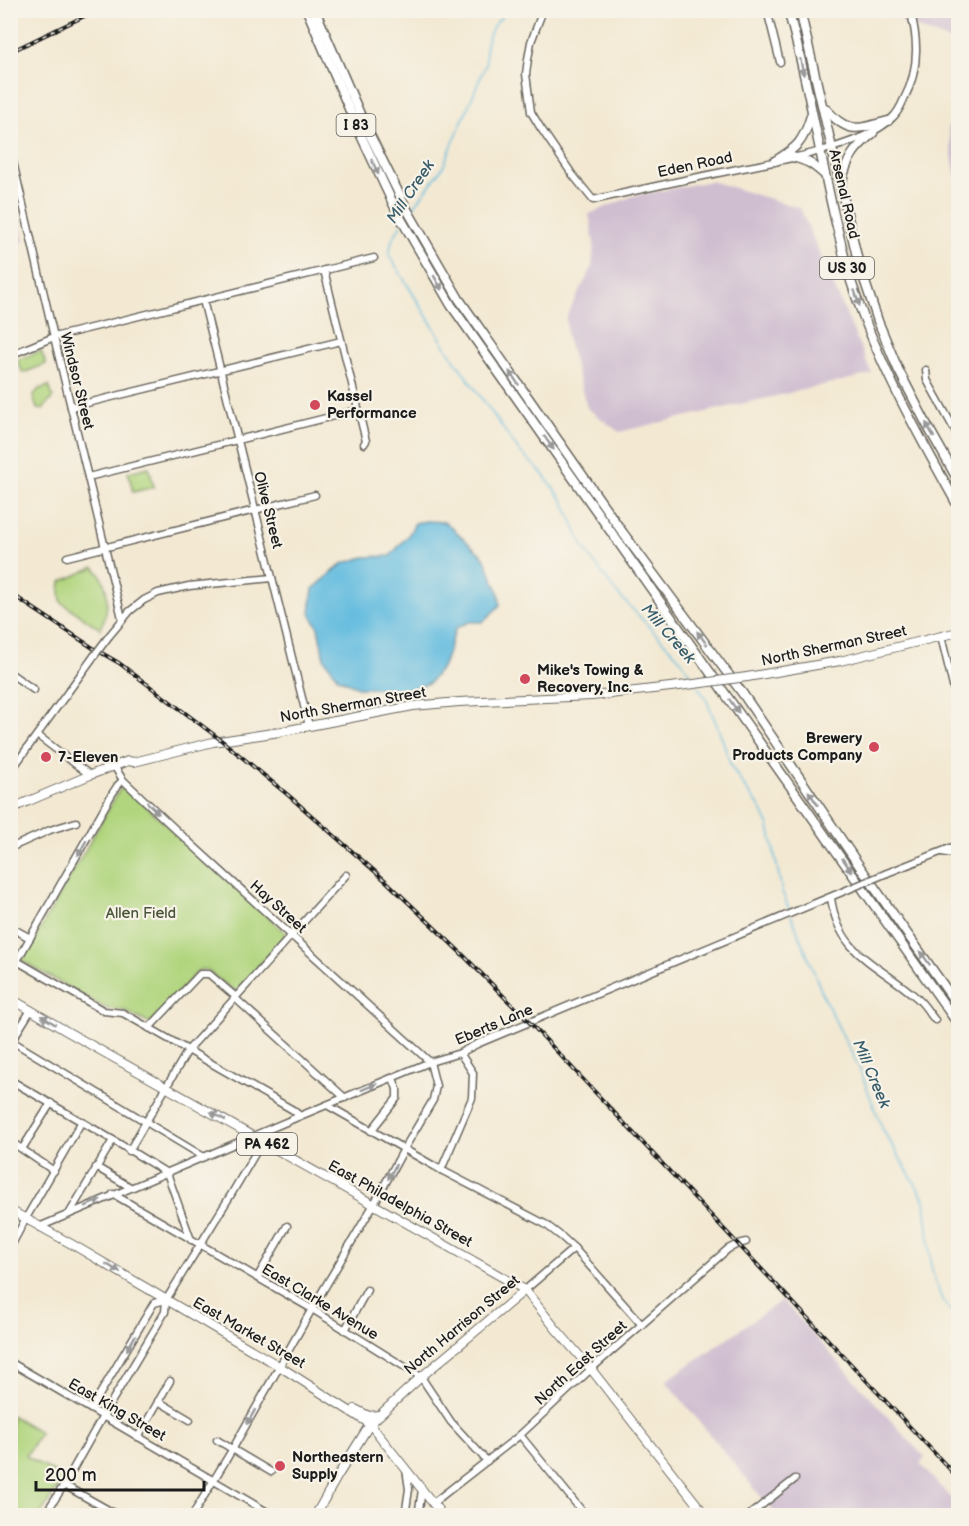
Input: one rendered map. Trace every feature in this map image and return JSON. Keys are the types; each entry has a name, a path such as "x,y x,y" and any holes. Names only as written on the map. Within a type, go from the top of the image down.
{"highway":[{"name":"I 83","path":"307,10 405,206 466,309 623,533 743,694 958,1006"},
{"name":"I 83","path":"315,10 321,35 356,125 397,212 451,305 958,1024"},
{"name":"Arsenal Road","path":"788,10 846,266 866,324 904,409 958,506"},
{"name":"Arsenal Road","path":"800,10 858,261 878,321 898,369 958,480"},
{"path":"823,107 833,118 851,128 888,122"},
{"path":"776,161 800,142 807,130 812,112"},
{"path":"841,184 849,159 873,133"},
{"path":"792,157 807,161 825,175"}],"main road":[{"name":"North Sherman Street","path":"10,809 128,761 134,762 221,740 273,733 413,705 592,696 747,677 840,661 958,632"},
{"name":"East Philadelphia Street","path":"10,998 525,1290 591,1369 706,1515"},
{"name":"East Market Street","path":"10,1210 279,1366 370,1424 443,1515"},
{"name":"North Harrison Street","path":"315,1515 370,1424 378,1415 525,1290"},
{"path":"332,1398 369,1416 378,1415"}],"street":[{"name":"Eden Road","path":"543,10 531,42 526,74 531,112 572,174 593,200 820,151 873,133 899,110 911,86 916,64 916,36 910,10"},
{"path":"767,10 780,62"},
{"name":"Windsor Street","path":"10,149 122,618"},
{"path":"10,355 54,337 374,258"},
{"path":"324,270 366,441 364,444"},
{"name":"Olive Street","path":"203,300 309,726"},
{"path":"71,407 341,341"},
{"path":"926,370 927,380 958,436"},
{"path":"88,477 358,410"},
{"path":"67,557 315,495"},
{"path":"12,767 122,618 144,600 167,590 189,586 272,578"},
{"path":"941,636 958,707"},
{"path":"10,673 34,690"},
{"path":"37,735 90,775"},
{"name":"Hay Street","path":"114,766 123,780 176,830 430,1062"},
{"path":"10,973 112,794 123,780"},
{"path":"10,848 50,830 76,822"},
{"name":"Eberts Lane","path":"39,1227 252,1136 430,1062 460,1053 958,844"},
{"path":"941,852 958,855"},
{"path":"129,1151 188,1050 346,874"},
{"path":"831,898 841,931 850,945 863,958 919,999 935,1020"},
{"path":"10,927 30,939"},
{"path":"17,962 104,1011 123,1014 149,1028 300,1116"},
{"path":"149,1028 200,974 209,974 345,1098"},
{"path":"31,1010 11,1041 204,1157"},
{"path":"441,1170 472,1098 473,1073 460,1053"},
{"path":"192,1515 375,1204 433,1100 436,1086 430,1062"},
{"path":"371,1131 397,1098 393,1078"},
{"path":"10,1080 166,1173 191,1240"},
{"path":"22,1149 51,1104"},
{"path":"327,1105 441,1170 545,1224 574,1248 642,1325"},
{"path":"10,1248 82,1121"},
{"path":"69,1214 113,1140"},
{"path":"10,1141 54,1171"},
{"path":"44,1515 64,1485 165,1312 166,1300 262,1142"},
{"path":"96,1167 130,1187"},
{"name":"East Clarke Avenue","path":"113,1194 312,1309 421,1377 451,1422 487,1461"},
{"path":"257,1278 287,1226"},
{"name":"North East Street","path":"433,1503 520,1435 591,1369 729,1249 746,1242"},
{"name":"North Harrison Street","path":"525,1290 574,1248"},
{"path":"345,1330 367,1290"},
{"path":"91,1409 154,1303 166,1300"},
{"name":"East King Street","path":"10,1362 274,1515"},
{"path":"138,1437 170,1381"},
{"path":"158,1401 190,1420"},
{"path":"520,1435 586,1515"},
{"path":"217,1440 271,1472"},
{"path":"405,1515 409,1489 406,1468"},
{"path":"748,1515 795,1479"},
{"path":"64,1485 119,1515"},
{"path":"418,1515 422,1490"}],"shaded area":[{"path":"897,11 958,11 958,44 902,22"},
{"path":"958,101 958,182 948,128"},
{"path":"711,181 800,208 872,374 619,432 587,408 567,337 566,318 592,267 594,243 589,214 633,196"},
{"path":"11,183 24,241 10,247"},
{"path":"782,1300 925,1458 920,1464 958,1506 958,1515 776,1515 666,1381"}],"green space":[{"path":"41,351 46,364 23,373 17,360"},
{"path":"49,386 53,397 43,409 37,409 33,396 39,389"},
{"path":"149,467 154,487 133,492 128,472"},
{"path":"94,567 104,581 107,597 106,613 100,629 61,602 61,582"},
{"name":"Allen Field","path":"120,789 127,789 287,934 236,992 205,969 199,970 149,1023 125,1011 105,1008 22,961"},
{"path":"11,1415 40,1432 26,1456 64,1478 40,1515 11,1515"}],"water":[{"path":"445,522 484,557 499,593 500,605 483,622 469,622 456,628 443,666 429,683 411,689 360,688 338,678 324,658 318,627 310,613 313,589 342,564 364,557 390,556 408,536 415,523"}],"waterway":[{"name":"Mill Creek","path":"411,211 443,167 486,64 486,44 493,26 508,10"},
{"name":"Mill Creek","path":"401,225 392,240 389,255 449,352 519,451 541,472 564,502 583,547 616,592 682,661 694,680"},
{"name":"Mill Creek","path":"698,687 706,699 731,766 761,809 769,826 782,891 789,910"},
{"name":"Mill Creek","path":"791,915 825,1000 860,1070 883,1130 925,1200 932,1272 942,1300 958,1319"}],"railway":[{"path":"10,52 97,10"},
{"path":"10,593 119,663 221,740 387,882 530,1023 958,1478"}],"place":[{"name":"Kassel Performance","path":"315,405"},
{"name":"Mike's Towing & Recovery, Inc.","path":"525,679"},
{"name":"Brewery Products Company","path":"874,747"},
{"name":"7-Eleven","path":"46,757"},
{"name":"Northeastern Supply","path":"280,1466"}]}
